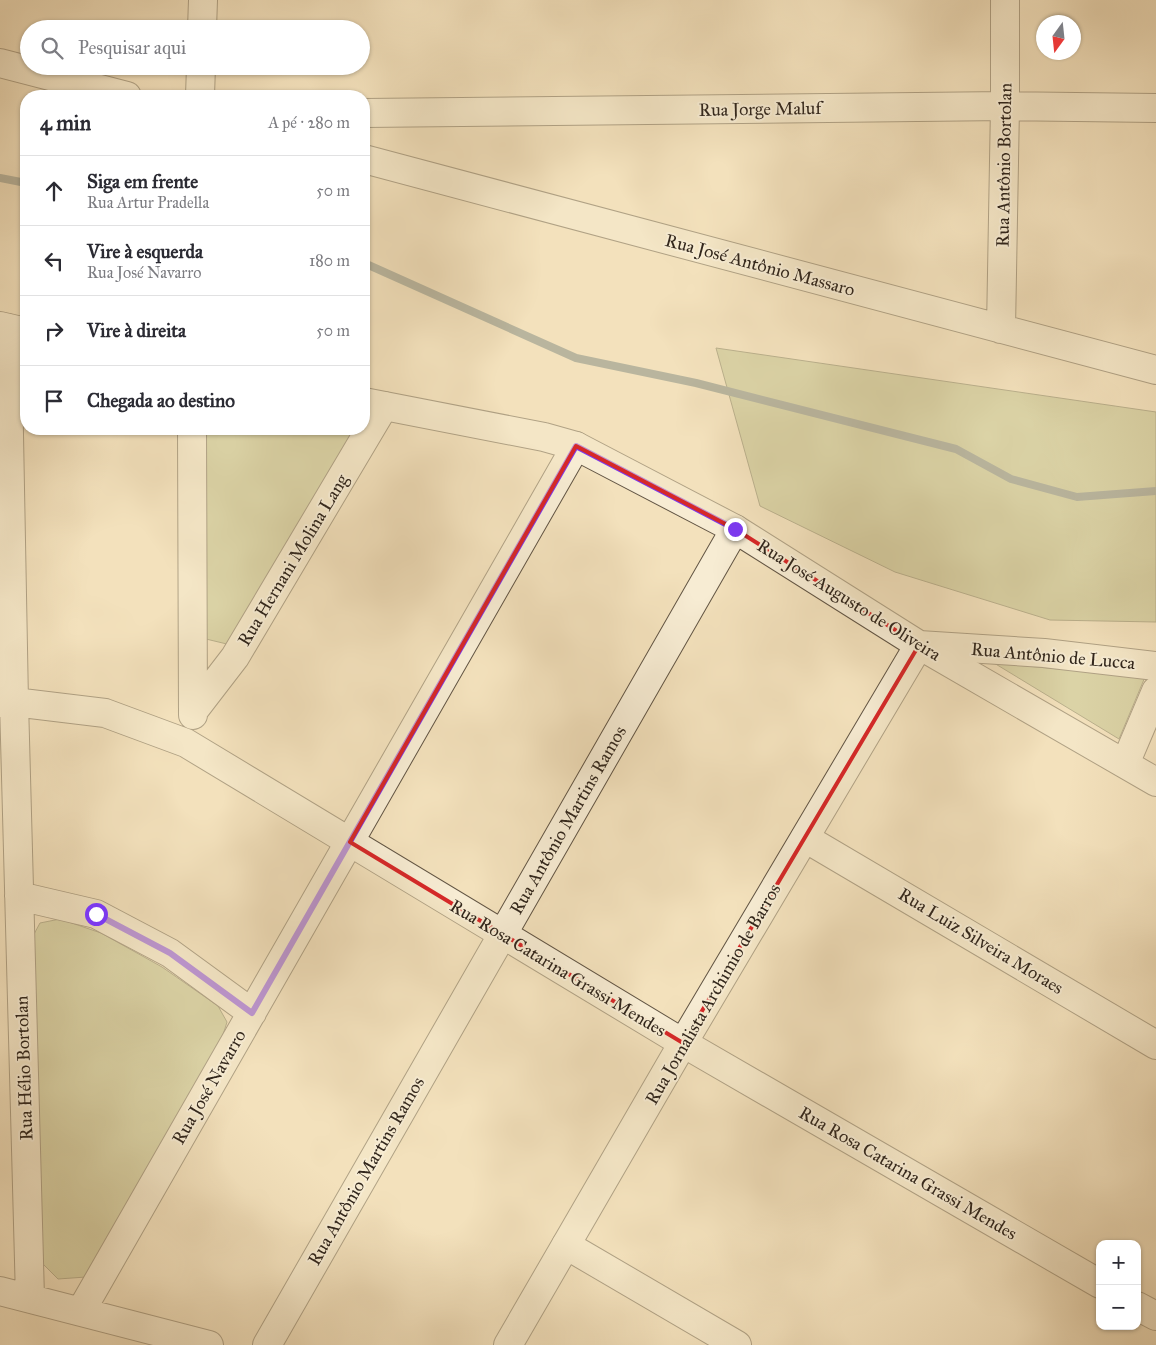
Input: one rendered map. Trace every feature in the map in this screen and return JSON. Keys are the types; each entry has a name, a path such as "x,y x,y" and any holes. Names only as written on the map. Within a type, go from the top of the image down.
{"street":[{"path":"202,20 203,0"},
{"name":"Rua Antônio Bortolan","path":"1001,329 1005,0"},
{"path":"0,63 20,68"},
{"path":"46,75 104,90"},
{"path":"200,90 201,75"},
{"name":"Rua Jorge Maluf","path":"370,113 1005,106 1156,108"},
{"name":"Rua José Antônio Massaro","path":"370,161 1156,370"},
{"name":"Rua Hélio Bortolan","path":"11,329 7,702 19,896 30,1298"},
{"name":"Rua José Augusto de Oliveira","path":"374,404 544,437 576,446 735,529 919,645 1156,782"},
{"name":"Rua Hernani Molina Lang","path":"186,743 195,710 192,435"},
{"name":"Rua Hernani Molina Lang","path":"195,710 234,657 357,435"},
{"name":"Rua José Navarro","path":"81,1312 576,446"},
{"name":"Rua Antônio Martins Ramos","path":"266,1345 735,529"},
{"name":"Rua Antônio de Lucca","path":"919,645 1044,653 1156,666"},
{"name":"Rua Jornalista Archimio de Barros","path":"508,1345 919,645"},
{"path":"1125,764 1156,691"},
{"name":"Rua Rosa Catarina Grassi Mendes","path":"7,702 105,713 186,743 684,1043 1096,1282"},
{"name":"Rua Luiz Silveira Moraes","path":"805,838 1156,1045"},
{"path":"19,896 96,914 170,953 252,1013"},
{"path":"566,1245 737,1345"},
{"path":"0,1290 209,1345"},
{"path":"1141,1308 1156,1316"}],"highlighted area":[{"path":"576,446 735,529 919,645 683,1043 350,842"}],"green space":[{"path":"716,348 1156,412 1156,622 1050,620 895,572 760,506"},
{"path":"203,435 351,435 350,442 231,645 206,639"},
{"path":"994,663 1145,677 1119,739"},
{"path":"60,919 101,933 162,967 218,1006 227,1022 222,1038 86,1277 58,1279 41,1262 33,936 40,923"}],"waterway":[{"path":"0,178 20,182"},
{"path":"370,266 576,358 696,383 956,449 1011,479 1077,497 1156,491"}],"route":[{"path":"96,914 170,953 252,1013 576,446 735,529"}]}
